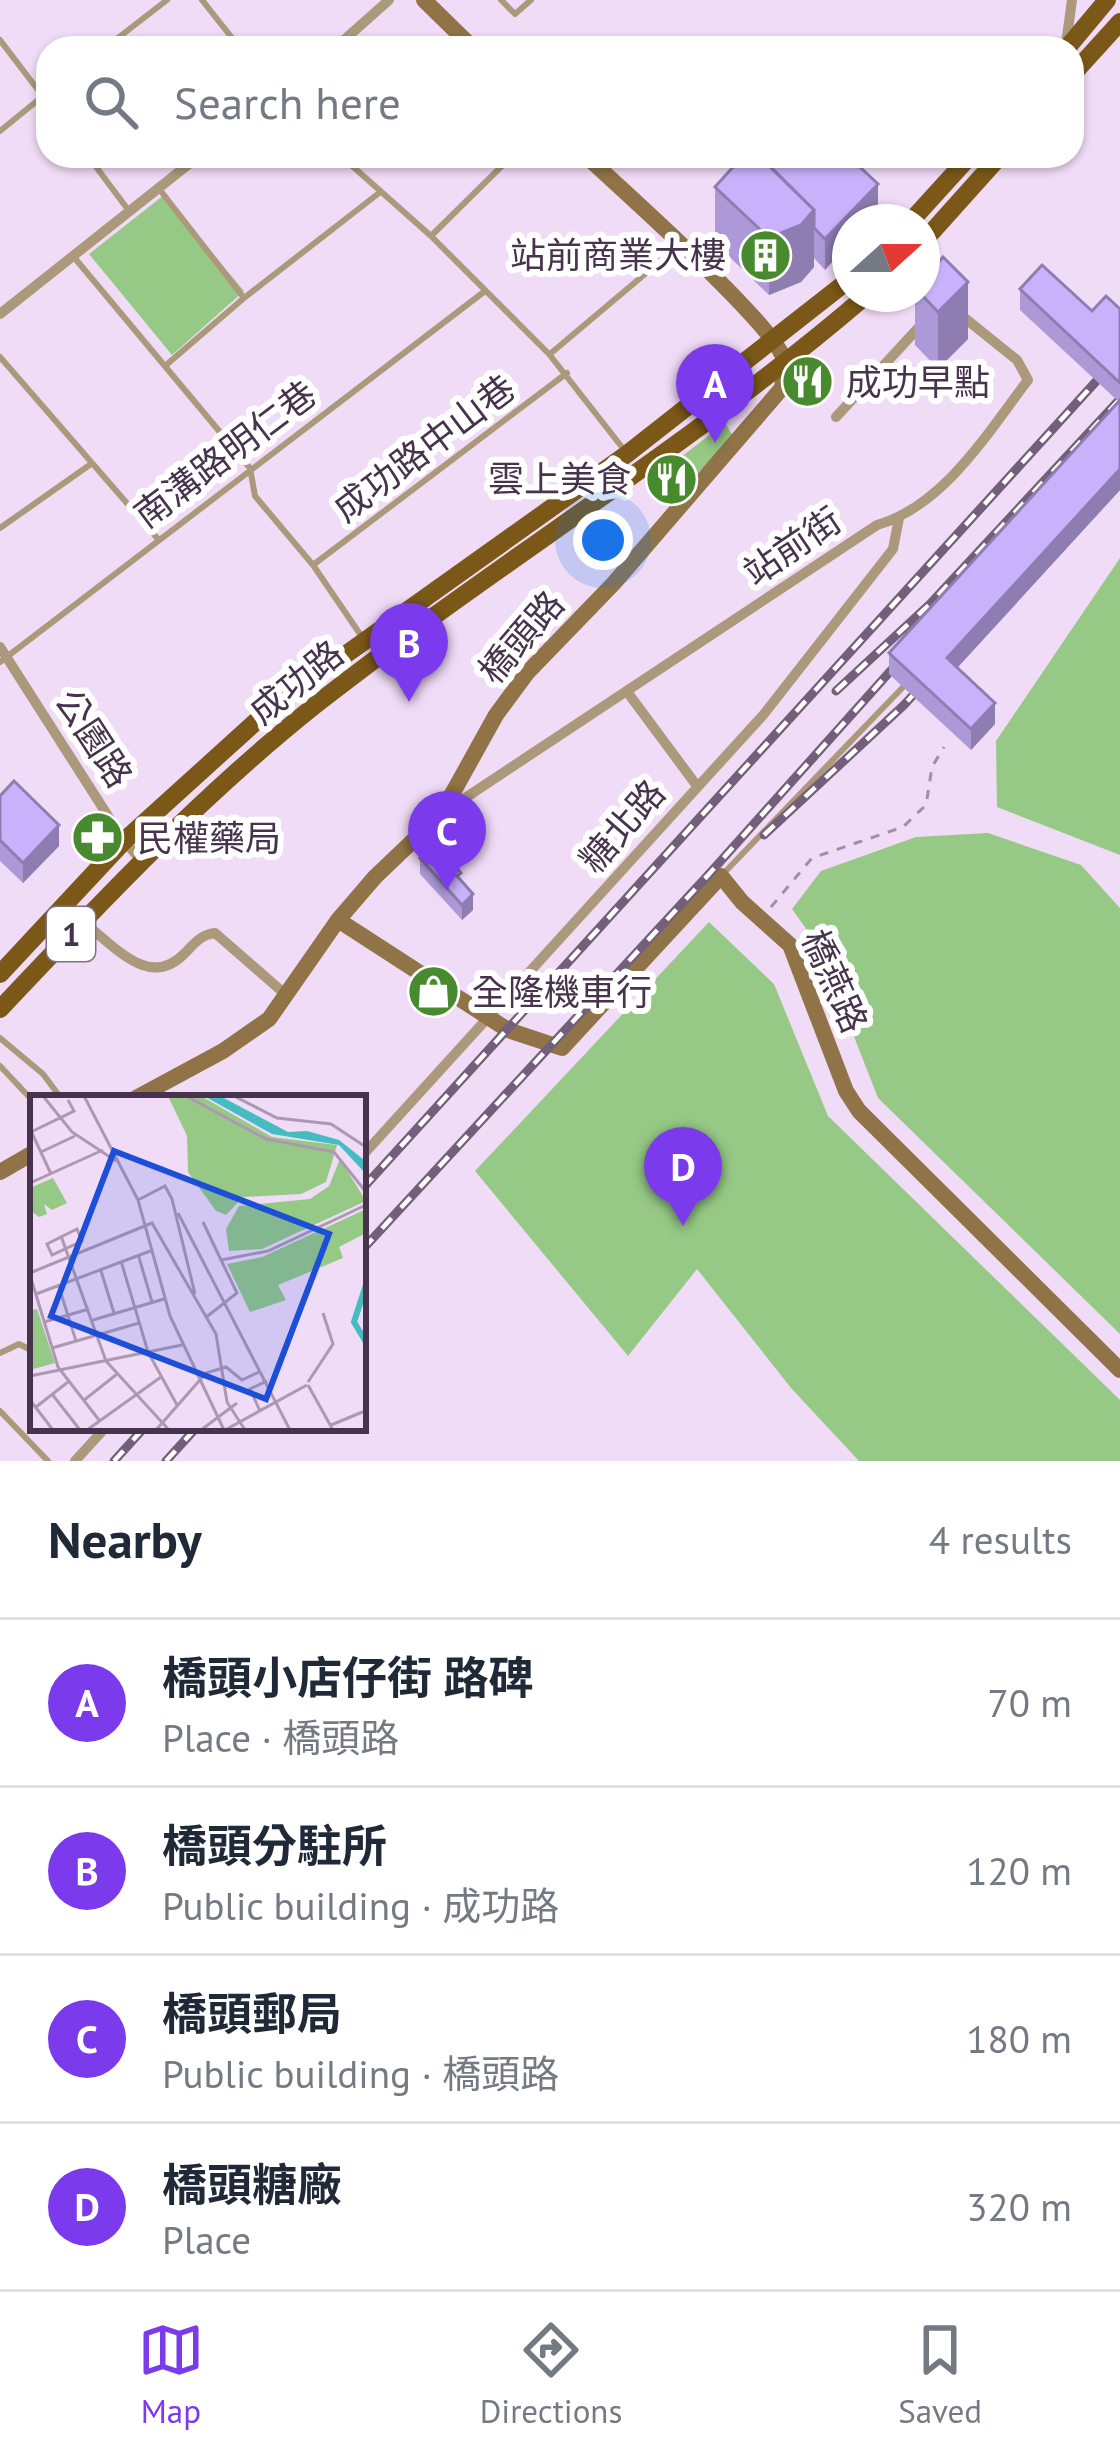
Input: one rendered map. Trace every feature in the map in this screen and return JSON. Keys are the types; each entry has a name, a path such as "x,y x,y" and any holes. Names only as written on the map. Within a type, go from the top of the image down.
{"main road":[{"path":"1076,36 1107,0"},
{"path":"1084,56 1120,22"},
{"path":"926,204 959,168"},
{"path":"940,223 989,168"},
{"name":"1","path":"775,341 832,294"},
{"name":"1","path":"785,362 846,312"},
{"name":"成功路","path":"0,974 124,841 272,707 627,454 775,341"},
{"name":"成功路","path":"0,1009 141,860 311,709 785,362"}],"street":[{"path":"348,36 389,0"},
{"path":"424,0 461,36"},
{"path":"1068,36 1072,0"},
{"path":"0,314 183,168"},
{"path":"599,168 775,341 785,362"},
{"name":"站前街","path":"441,814 877,524 899,518 934,492 973,452 1028,380 1017,360 944,301"},
{"path":"836,417 928,318"},
{"name":"橋頭路","path":"141,1095 256,1031 338,920 441,814 496,715 527,673 614,583 782,388 785,362"},
{"name":"糖北路","path":"366,1152 764,714 893,549 899,518"},
{"name":"公園路","path":"2,655 141,860"},
{"path":"628,693 697,786"},
{"path":"338,920 508,1030 562,1048 721,876"},
{"name":"橋燕路","path":"721,876 790,945 846,1091 859,1111 1120,1370"},
{"path":"82,921 146,969 160,971 173,965 202,936 215,934 286,994"},
{"path":"0,1172 30,1155"},
{"path":"75,1461 102,1431"}],"lane":[{"path":"120,36 167,0"},
{"path":"202,0 231,36"},
{"path":"501,0 515,14 531,0"},
{"path":"0,40 36,85"},
{"path":"0,130 36,104"},
{"path":"97,168 129,211"},
{"path":"353,168 549,354 627,454"},
{"path":"430,236 500,168"},
{"path":"158,187 244,298"},
{"path":"165,366 379,193"},
{"path":"549,354 680,244"},
{"name":"成功路中山巷","path":"73,256 250,468 255,496 365,640"},
{"name":"南溝路明仁巷","path":"2,655 484,291"},
{"path":"0,357 158,539"},
{"name":"成功路中山巷","path":"313,566 567,373"},
{"path":"0,528 91,464"},
{"path":"721,876 904,686"},
{"path":"0,1038 43,1074 60,1095"},
{"path":"0,1066 30,1098"},
{"path":"0,1353 19,1344 30,1350"},
{"path":"0,1411 48,1461"}],"path":[{"path":"762,917 812,858 903,827 926,805 932,767 944,747"}],"green space":[{"path":"164,195 244,291 172,355 89,254"},
{"path":"725,423 733,436 685,486 668,467"},
{"path":"1120,558 1120,855 997,807 996,741"},
{"path":"988,833 1081,865 1120,908 1120,1334 878,1098 819,947 792,909 821,871 916,837"},
{"path":"709,922 774,984 828,1116 1120,1400 1120,1461 859,1461 791,1388 697,1269 628,1356 475,1171"}],"building":[{"path":"732,168 772,168 814,210 801,225 769,238 715,187"},
{"path":"771,168 861,168 878,184 859,204 832,204 832,232 825,239 814,228 814,210"},
{"path":"943,257 968,282 940,310"},
{"path":"1042,265 1092,311 1106,296 1120,309 1120,383 1020,289"},
{"path":"1120,400 1120,469 947,658 995,703 971,729 889,653"},
{"path":"14,781 59,825 23,863 0,840 0,796"},
{"path":"435,844 473,894 462,905 420,858"}],"railway":[{"path":"366,1185 1120,355"},
{"path":"836,691 930,604 1120,399"},
{"path":"366,1246 911,648"},
{"path":"764,835 937,669"},
{"path":"114,1461 141,1431"},
{"path":"166,1461 193,1431"}],"place":[{"name":"站前商業大樓","path":"765,255"},
{"name":"成功早點","path":"807,382"},
{"name":"橋頭小店仔街 路碑","path":"715,443"},
{"name":"雲上美食","path":"671,479"},
{"name":"橋頭分駐所","path":"409,702"},
{"name":"民權藥局","path":"98,838"},
{"name":"橋頭郵局","path":"447,890"},
{"name":"全隆機車行","path":"433,992"},
{"name":"橋頭糖廠","path":"683,1226"}]}
